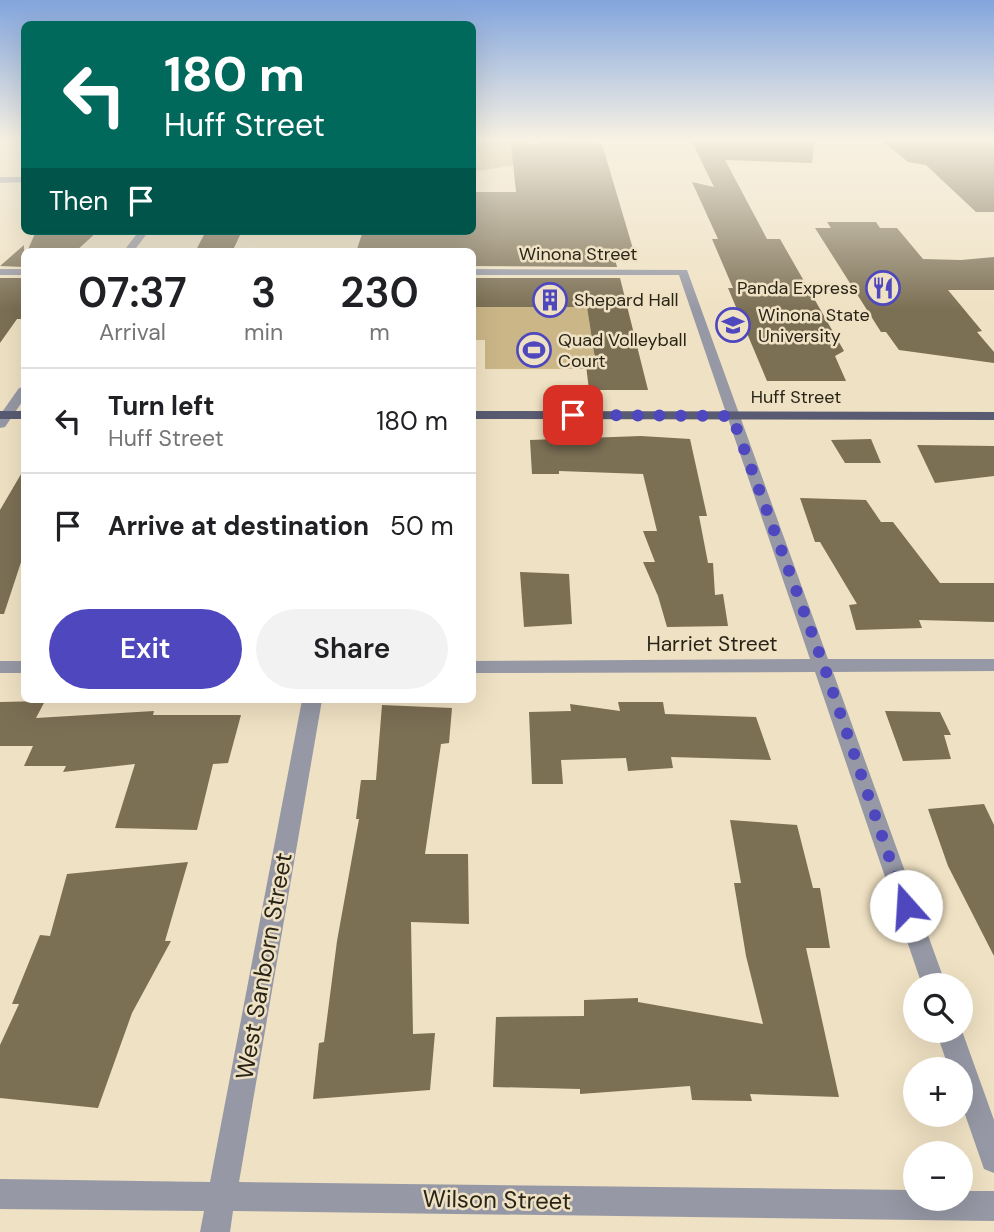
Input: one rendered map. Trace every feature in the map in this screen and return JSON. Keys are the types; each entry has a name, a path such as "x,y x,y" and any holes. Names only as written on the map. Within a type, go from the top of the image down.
{"main road":[{"path":"2,418 21,415"},
{"name":"Huff Street","path":"476,415 994,416"}],"street":[{"path":"0,272 21,272"},
{"name":"Winona Street","path":"476,272 682,272 732,416"},
{"path":"2,418 21,395"},
{"path":"732,416 824,666 930,973"},
{"name":"Harriet Street","path":"476,667 994,665"},
{"path":"0,667 21,667"},
{"name":"West Sanborn Street","path":"215,1232 311,703"},
{"path":"953,1043 994,1159"},
{"name":"Wilson Street","path":"0,1194 994,1206"}],"shaded area":[{"path":"476,307 587,307 596,365 587,369 485,369 485,340 476,340"}],"building":[{"path":"476,195 617,195 636,259 615,259 617,267 476,266 476,248 357,248 362,235 476,235"},
{"path":"698,195 744,195 767,239 780,239 844,351 835,356 846,381 767,381 728,288 733,288 712,239 718,239"},
{"path":"958,195 994,195 994,212 976,212"},
{"path":"827,222 876,222 880,228 897,228 923,259 994,257 994,290 948,290 982,331 977,332 994,352 994,363 899,350 886,332 881,332 815,228 831,228"},
{"path":"34,235 94,235 79,248 29,248"},
{"path":"204,235 240,235 234,248 197,248"},
{"path":"24,245 24,248 21,248 21,267 0,266"},
{"path":"0,278 21,278 21,319 17,319 0,343"},
{"path":"476,278 620,278 648,390 589,390 586,365 596,365 587,307 476,307"},
{"path":"641,436 690,439 707,516 699,516 708,563 713,563 715,595 723,594 728,626 667,627 658,596 643,562 655,562 643,531 657,531 643,474 559,471 559,474 532,474 530,440"},
{"path":"871,439 881,463 845,463 831,440"},
{"path":"917,445 994,446 994,476 935,483"},
{"path":"21,474 21,562 4,614 0,614 0,510"},
{"path":"800,498 866,500 881,522 893,522 940,583 994,583 994,622 919,620 922,628 856,630 849,605 857,604 820,542 815,542"},
{"path":"520,572 569,574 572,624 524,627"},
{"path":"0,702 44,703 36,718 154,711 153,715 241,715 228,763 213,764 197,830 115,828 135,764 63,772 66,766 24,766 33,746 0,746"},
{"path":"618,702 663,702 665,714 756,717 771,760 671,757 673,768 628,771 626,758 561,760 563,784 532,784 529,712 571,711 570,704 620,711"},
{"path":"382,705 452,708 449,743 441,744 425,854 468,854 469,924 411,922 413,1034 435,1033 430,1090 313,1099 319,1043 324,1042 337,941 359,819 356,819 361,780 376,780"},
{"path":"885,711 940,712 951,735 944,735 951,759 903,761"},
{"path":"984,804 994,825 994,956 948,866 928,809"},
{"path":"730,820 797,825 813,888 820,888 830,948 806,948 839,1097 750,1094 752,1101 692,1100 690,1086 580,1094 580,1089 493,1087 496,1017 584,1016 584,1000 638,998 638,1002 763,1024 746,956 734,883 741,883"},
{"path":"188,862 165,941 171,941 132,1013 98,1108 0,1098 0,1045 19,1004 12,1004 40,935 50,936 67,874"}],"place":[{"name":"Panda Express","path":"883,288"},
{"name":"Shepard Hall","path":"550,300"},
{"name":"Winona State University","path":"733,325"},
{"name":"Quad Volleyball Court","path":"534,350"}],"route":[{"path":"573,415 732,416 824,666 906,906"}]}
